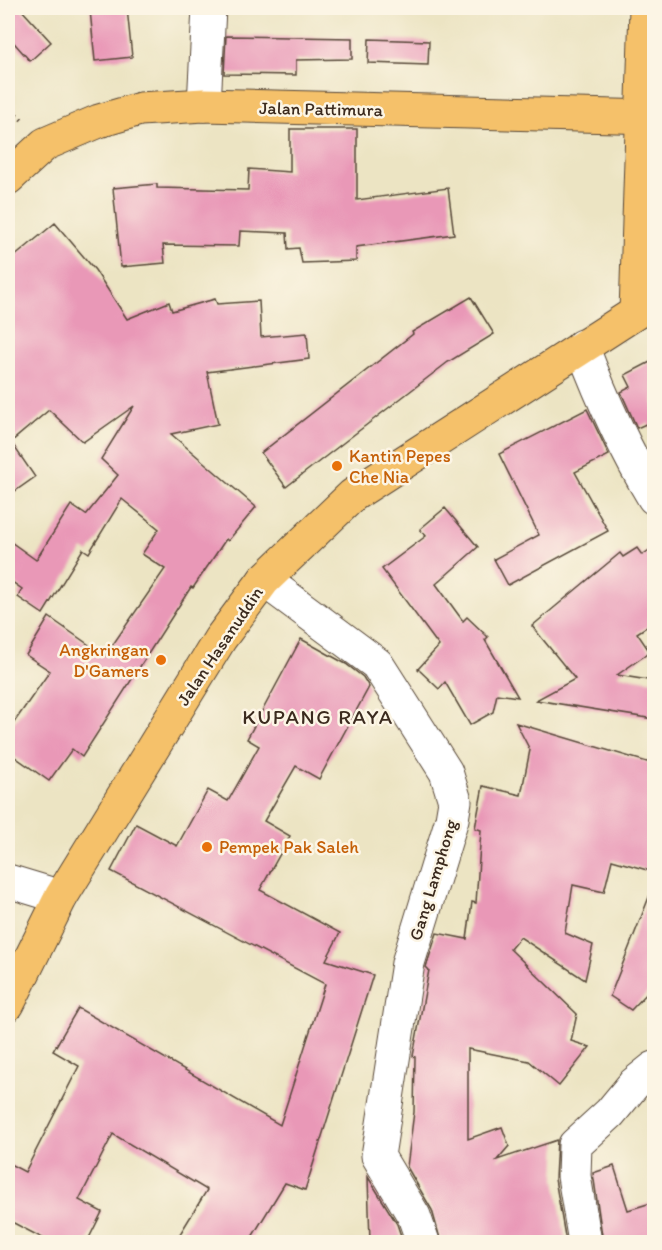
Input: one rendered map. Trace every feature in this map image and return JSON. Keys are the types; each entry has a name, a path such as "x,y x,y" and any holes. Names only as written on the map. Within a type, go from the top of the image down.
{"main road":[{"path":"645,307 649,117 646,8"},
{"name":"Jalan Pattimura","path":"8,178 45,144 99,121 140,109 204,105 649,117"},
{"name":"Jalan Hasanuddin","path":"8,1004 61,897 220,639 264,580 353,495 645,307"}],"street":[{"path":"204,105 208,8"},
{"path":"582,346 596,383 637,469 654,498"},
{"name":"Gang Lamphong","path":"264,580 376,664 429,743 452,786 455,801 452,819 408,963 378,1156 414,1216 423,1242"},
{"path":"8,881 61,897"},
{"path":"585,1242 574,1176 575,1144 610,1113 634,1083 654,1068"}],"building":[{"path":"8,8 20,8 51,42 30,61 8,36"},
{"path":"127,8 132,57 95,61 90,10"},
{"path":"226,36 352,38 352,59 296,60 296,75 224,74"},
{"path":"369,39 429,41 428,65 368,63"},
{"path":"290,129 357,129 357,200 448,188 454,234 356,247 356,261 302,263 299,248 288,249 287,233 240,231 239,246 163,245 165,263 121,267 113,188 157,184 157,188 248,190 249,169 290,172"},
{"path":"55,223 95,270 127,319 169,302 172,311 215,299 217,304 259,301 261,337 307,333 309,359 207,372 218,424 171,434 256,507 228,541 226,539 193,588 191,587 82,757 72,749 49,781 8,752 8,731 50,671 26,655 49,617 105,656 165,569 142,554 159,529 122,499 89,553 83,549 43,614 18,597 22,589 8,579 8,540 36,560 71,505 86,515 118,475 101,459 134,406 83,442 49,410 11,442 35,477 8,496 8,262"},
{"path":"471,297 494,334 448,362 286,487 261,453 413,334 412,332"},
{"path":"654,360 654,435 648,423 637,428 621,392 631,387 625,375"},
{"path":"587,409 609,455 575,472 608,531 508,585 494,559 539,535 499,454"},
{"path":"445,508 478,547 436,584 463,621 467,617 488,637 485,640 518,697 497,694 493,712 470,725 445,682 439,689 418,669 439,646 382,569 426,536 420,529"},
{"path":"654,547 654,622 637,633 650,652 617,675 654,681 654,719 536,700 575,679 532,626 620,553 623,557 637,548 642,555"},
{"path":"301,639 346,664 363,677 369,687 319,779 296,766 264,821 290,836 260,890 340,933 326,960 373,975 305,1190 285,1183 249,1242 175,1242 207,1190 113,1134 79,1200 102,1212 87,1242 50,1242 8,1220 8,1163 25,1172 79,1066 53,1051 78,1008 280,1125 325,984 111,871 136,824 177,846 208,790 228,801 259,746 247,739"},
{"path":"516,723 654,764 654,872 612,860 604,892 573,885 565,933 593,945 585,980 520,937 510,949 577,1014 571,1041 590,1047 559,1086 529,1061 468,1049 468,1139 502,1127 509,1146 497,1160 557,1140 555,1179 566,1242 441,1242 432,1210 407,1167 414,1112 415,1057 413,1056 429,970 426,967 437,933 467,939 472,902 476,903 481,830 475,828 483,786 521,795 530,750"},
{"path":"653,887 654,986 631,1010 610,996"},
{"path":"614,1166 628,1210 654,1202 654,1242 603,1242 593,1173"},
{"path":"368,1177 397,1224 403,1242 370,1242"}],"place":[{"name":"Kantin Pepes Che Nia","path":"337,466"},
{"name":"Angkringan D'Gamers","path":"161,660"},
{"name":"Pempek Pak Saleh","path":"207,847"}],"district":[{"name":"KUPANG RAYA","path":"318,716"}]}
